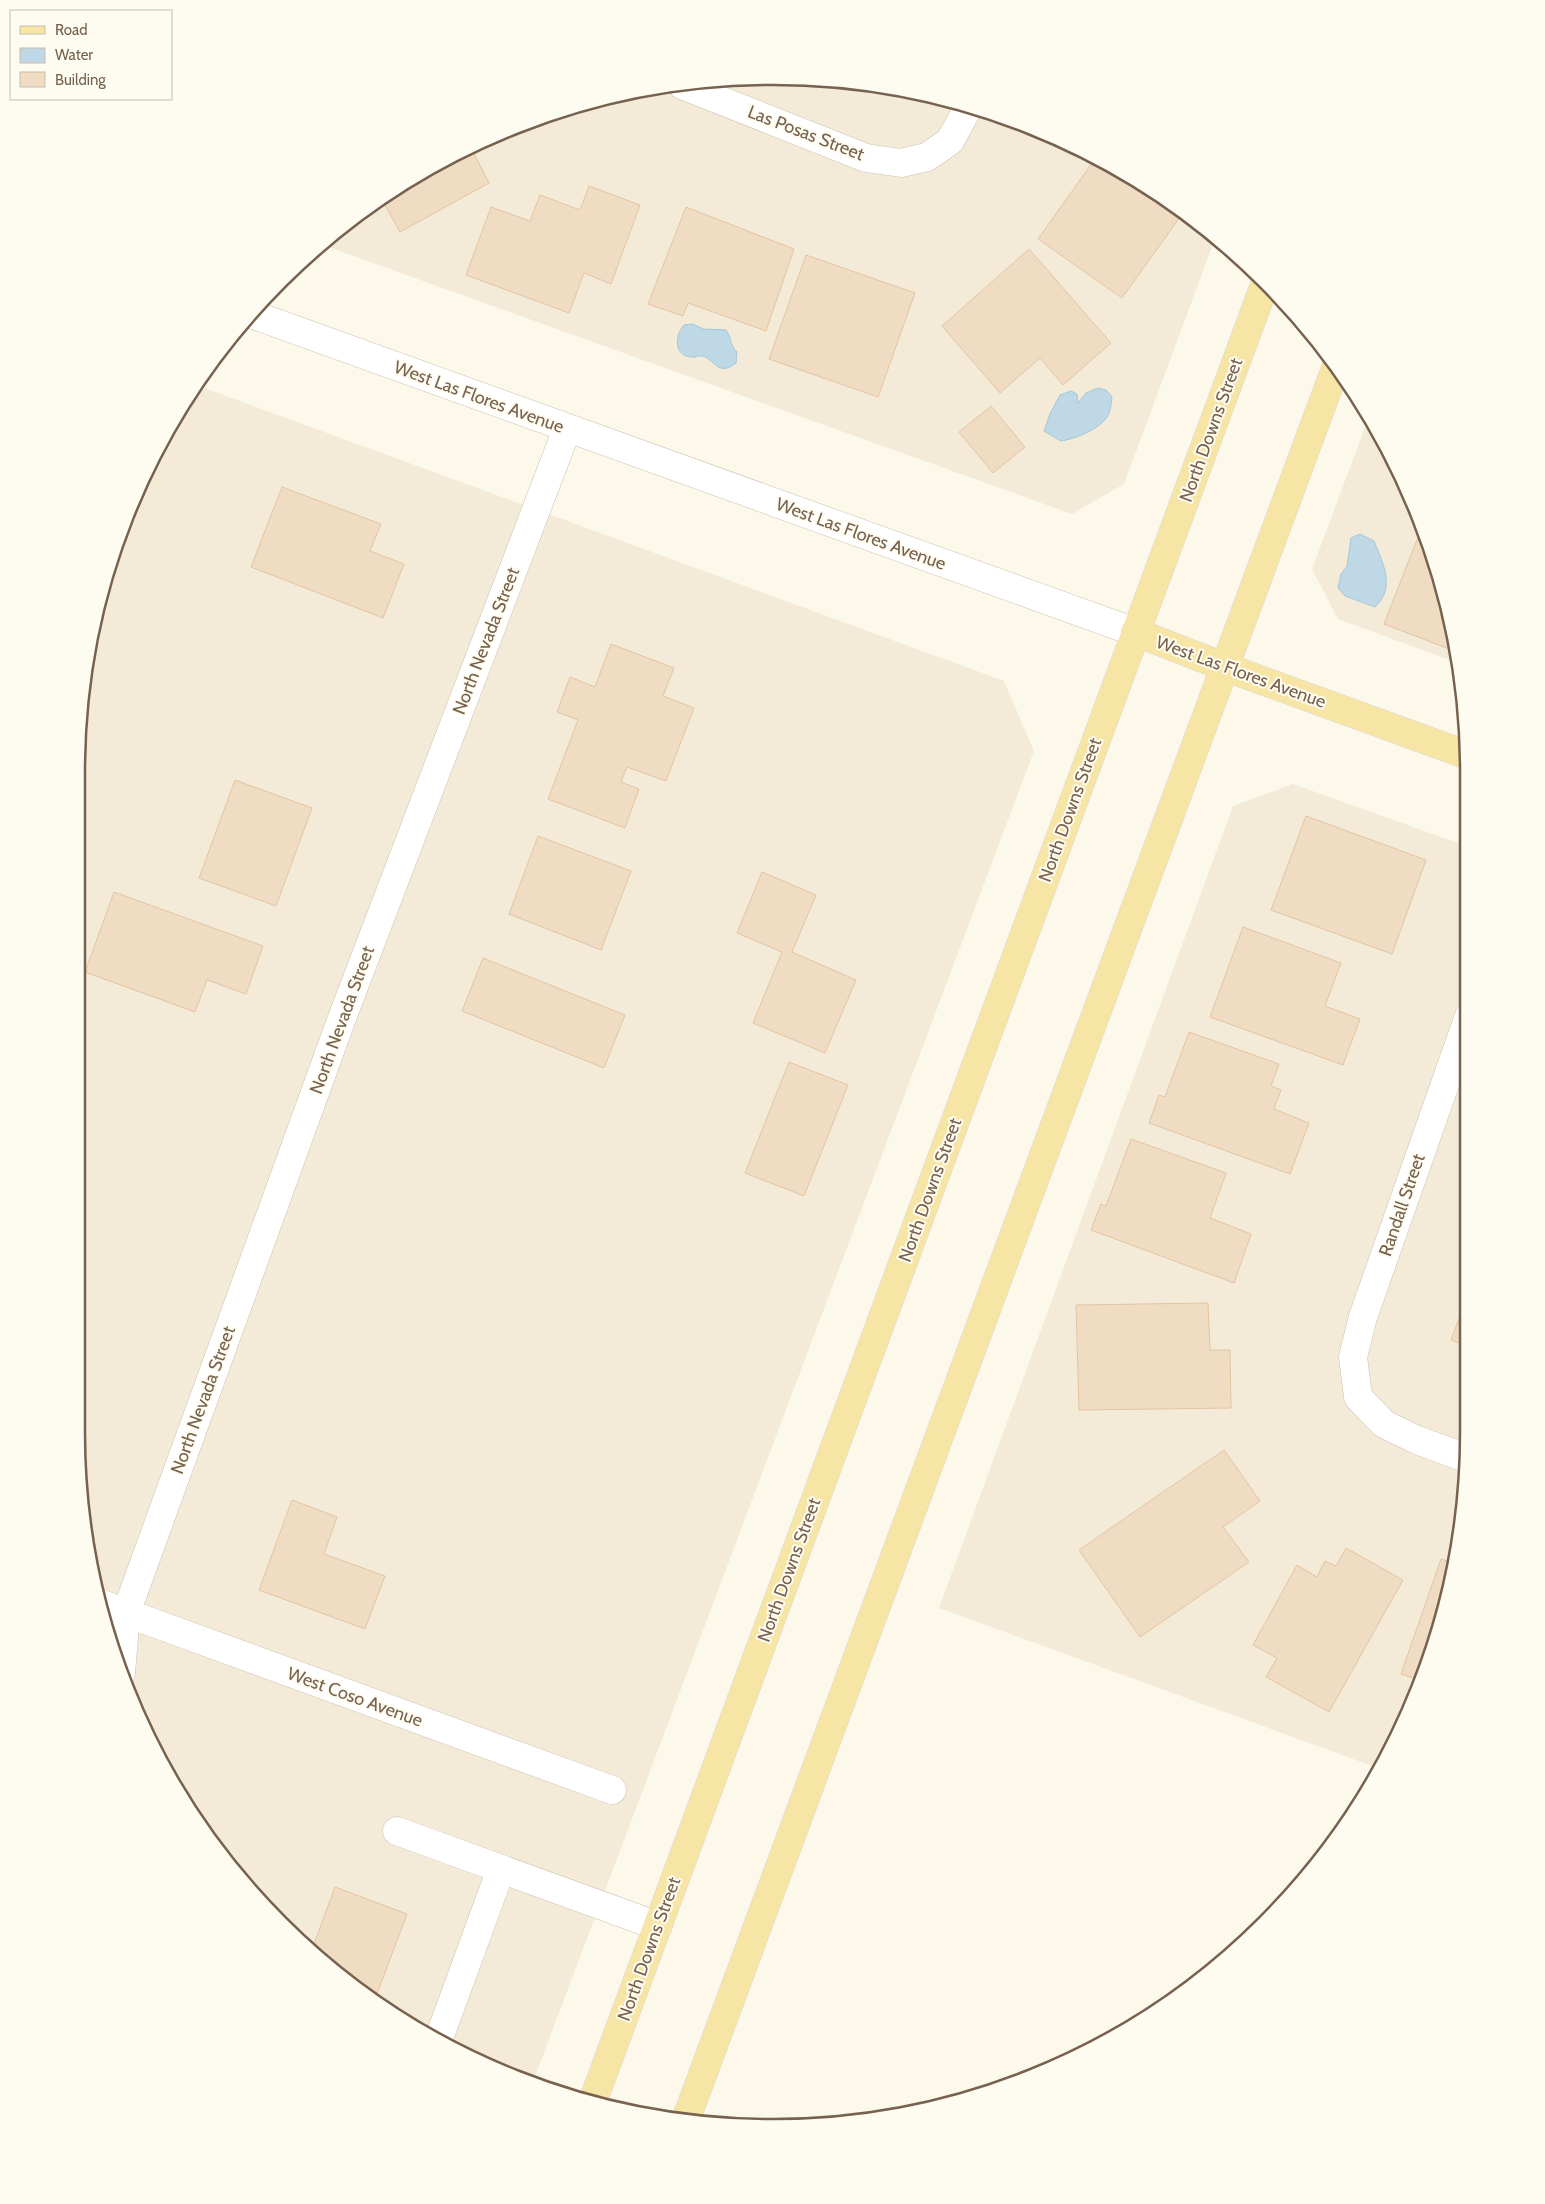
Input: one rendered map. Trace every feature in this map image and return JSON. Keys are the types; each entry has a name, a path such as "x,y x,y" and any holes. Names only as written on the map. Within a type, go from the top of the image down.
{"main road":[{"name":"North Downs Street","path":"595,2096 1263,290"},
{"path":"688,2114 1333,375"},
{"name":"West Las Flores Avenue","path":"1135,632 1224,667 1460,752"}],"street":[{"name":"Las Posas Street","path":"694,90 866,158 901,163 927,157 950,141 965,113"},
{"name":"West Las Flores Avenue","path":"258,317 1135,632"},
{"name":"North Nevada Street","path":"122,1656 126,1613 342,1018 567,429"},
{"name":"Randall Street","path":"1459,1456 1417,1440 1384,1424 1358,1397 1353,1357 1363,1317 1460,1042"},
{"name":"West Coso Avenue","path":"107,1606 612,1790"},
{"path":"397,1831 658,1926"},
{"path":"441,2033 501,1869"}],"shaded area":[{"path":"728,86 817,86 907,98 993,121 1036,137 1116,177 1191,227 1213,245 1124,484 1072,514 329,247 391,201 429,177 468,156 509,137 552,121 638,98"},
{"path":"203,388 1004,681 1034,751 535,2077 509,2067 429,2027 354,1977 286,1918 256,1885 227,1850 201,1813 177,1775 156,1736 137,1695 108,1609 98,1566 86,1476 86,728 98,638 108,595 137,509 177,429"},
{"path":"1366,425 1389,468 1408,509 1424,552 1437,595 1450,660 1338,619 1312,569"},
{"path":"1293,784 1460,844 1459,1476 1447,1566 1437,1609 1408,1695 1373,1766 939,1608 1233,806"}],"water":[{"path":"693,324 703,329 726,330 737,352 736,363 730,367 721,368 703,356 693,357 681,353 678,339 681,329 684,325"},
{"path":"1098,388 1106,390 1112,397 1110,411 1106,418 1095,428 1074,438 1061,441 1044,431 1060,395 1071,391 1077,394 1078,403 1086,393"},
{"path":"1360,534 1374,541 1386,575 1385,592 1375,607 1345,596 1338,588 1341,574 1347,566 1351,538"}],"building":[{"path":"474,153 489,183 400,232 385,205 429,177"},
{"path":"1092,164 1116,177 1179,219 1122,298 1038,239"},
{"path":"589,186 640,205 611,284 584,273 569,313 466,275 491,207 530,221 540,195 580,210"},
{"path":"686,207 794,249 766,331 688,303 683,316 648,304"},
{"path":"1029,249 1111,343 1063,385 1040,358 1000,393 942,326"},
{"path":"806,255 915,293 878,397 769,359"},
{"path":"991,406 1025,447 993,473 959,432"},
{"path":"282,487 381,524 370,551 404,564 383,618 251,567"},
{"path":"1418,537 1437,595 1449,649 1384,624"},
{"path":"611,644 674,668 663,696 694,708 666,781 627,767 621,782 639,789 625,828 548,799 578,720 557,712 570,677 595,687"},
{"path":"235,780 312,808 276,906 199,878"},
{"path":"1306,816 1426,860 1392,954 1271,910"},
{"path":"538,836 631,871 601,950 509,914"},
{"path":"762,872 816,895 792,952 856,980 825,1053 753,1023 782,952 737,933"},
{"path":"114,892 263,946 246,994 207,980 195,1012 85,972"},
{"path":"1243,927 1341,963 1325,1006 1360,1019 1343,1065 1210,1017"},
{"path":"483,958 625,1015 604,1068 462,1011"},
{"path":"1189,1032 1279,1064 1271,1086 1281,1090 1274,1109 1309,1123 1290,1174 1149,1123 1159,1095 1165,1097"},
{"path":"789,1062 848,1085 804,1196 745,1173"},
{"path":"1131,1139 1226,1173 1210,1218 1251,1234 1234,1283 1091,1230 1101,1204 1106,1206"},
{"path":"1208,1303 1210,1350 1230,1350 1231,1408 1079,1410 1076,1305"},
{"path":"1460,1316 1460,1344 1451,1340"},
{"path":"1224,1450 1260,1501 1223,1527 1249,1562 1140,1637 1079,1550"},
{"path":"292,1500 337,1517 324,1554 385,1576 365,1629 259,1590"},
{"path":"1346,1548 1403,1580 1329,1712 1266,1677 1277,1658 1253,1645 1297,1565 1317,1577 1325,1561 1336,1566"},
{"path":"1441,1559 1448,1561 1437,1609 1414,1679 1401,1674"},
{"path":"335,1887 407,1914 377,1993 354,1977 314,1944"}]}
